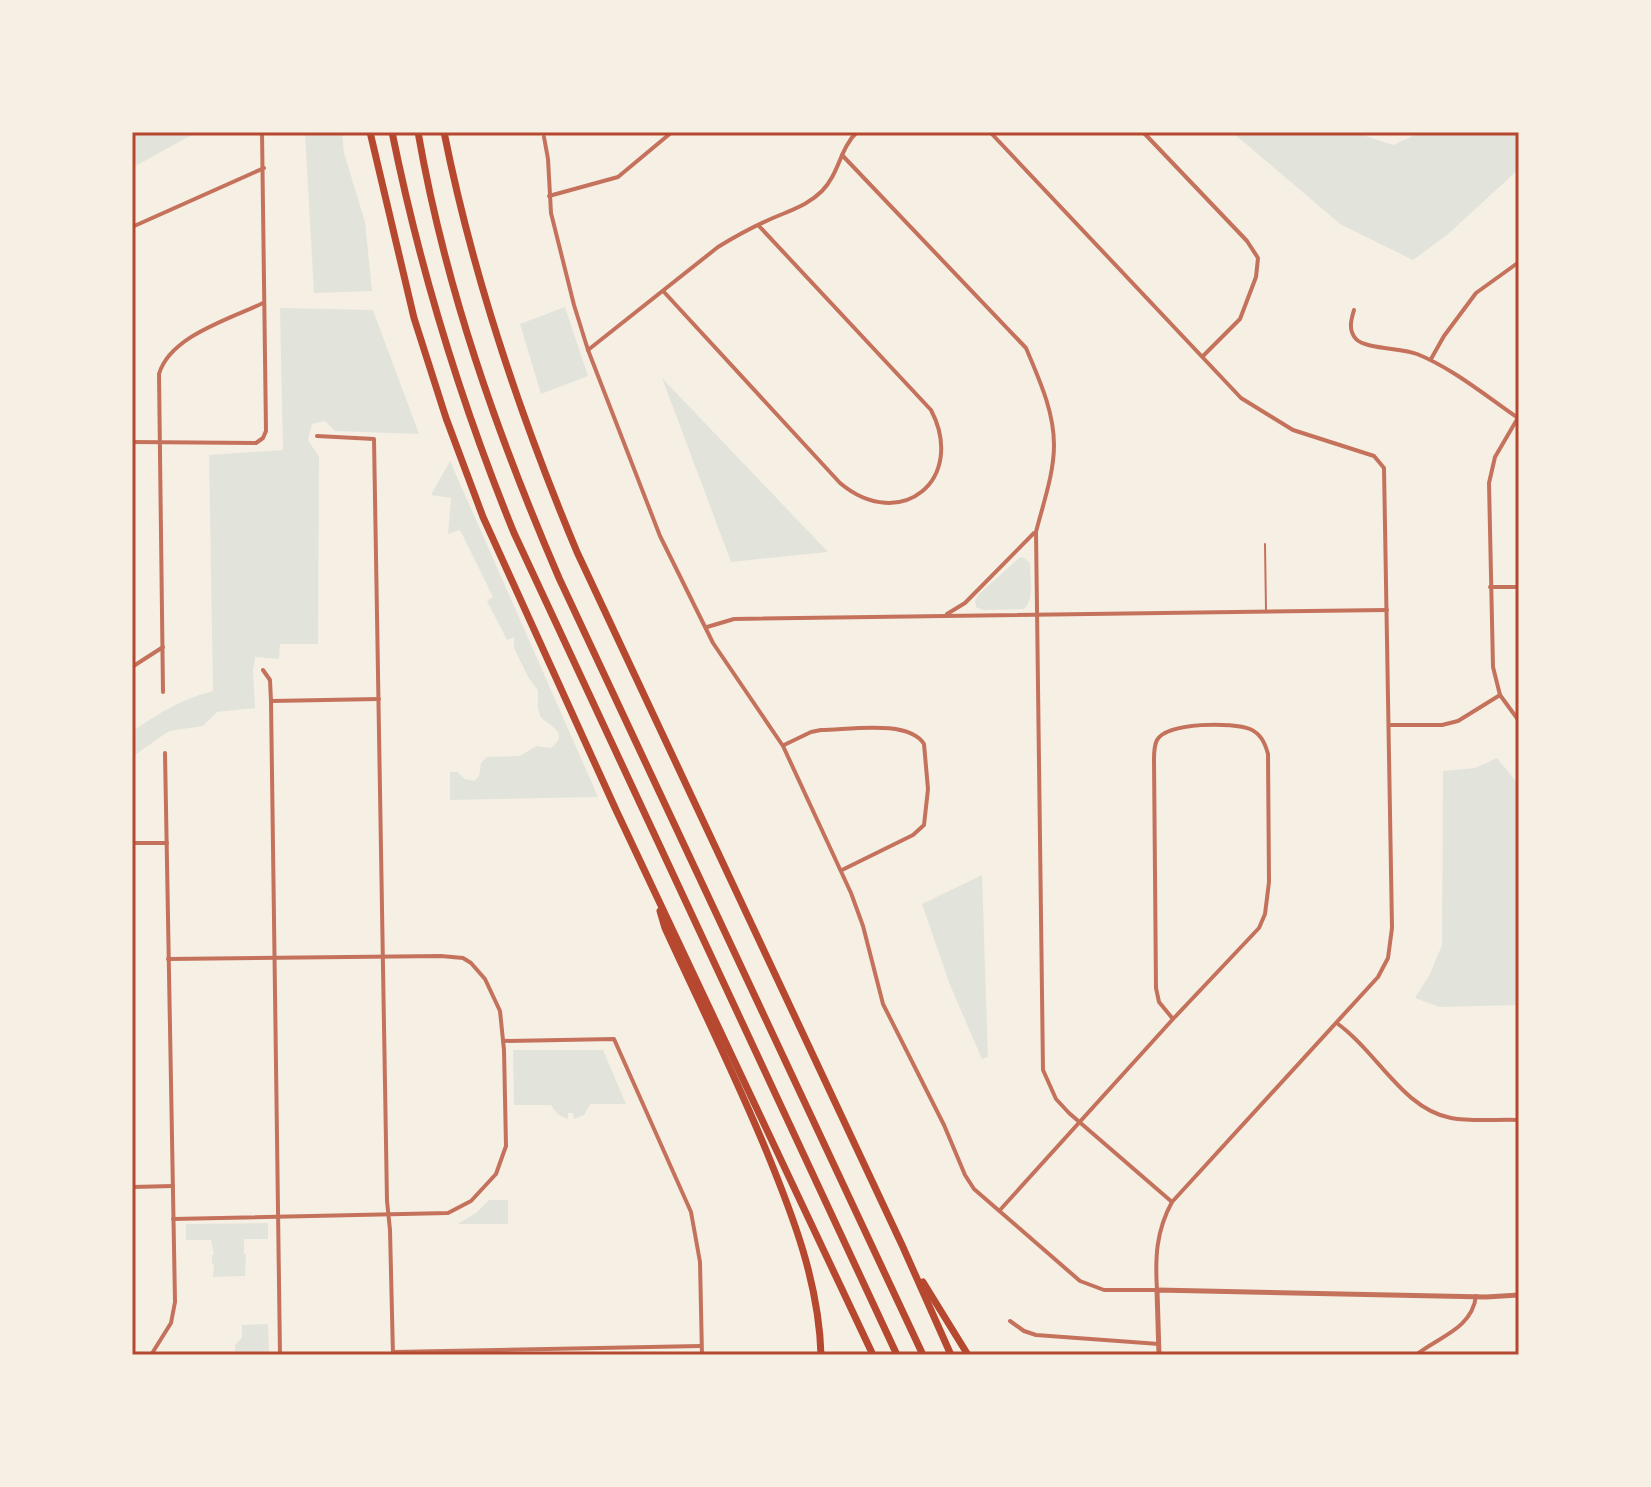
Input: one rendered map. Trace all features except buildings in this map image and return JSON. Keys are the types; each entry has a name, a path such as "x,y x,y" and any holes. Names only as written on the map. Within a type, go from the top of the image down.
{"highway":[{"path":"370,132 411,307 458,452 516,593 873,1355"},
{"path":"392,132 439,322 474,429 514,533 897,1355"},
{"path":"418,132 431,208 455,298 489,405 525,499 559,578 923,1355"},
{"path":"444,132 470,245 497,340 555,499 951,1355"},
{"path":"652,886 665,928 750,1111 802,1245 816,1299 821,1355"},
{"path":"902,1245 968,1355"}],"street":[{"path":"132,442 256,443 266,431 262,132"},
{"path":"549,196 618,177 672,132"},
{"path":"588,350 718,247 741,233 796,209 823,191 850,139 857,132"},
{"path":"990,132 1241,398 1287,427 1368,453 1380,461 1385,480 1390,725 1388,958 1378,977 1338,1024 1172,1202 1162,1219 1157,1241 1159,1355"},
{"path":"1143,132 1247,241 1258,258 1256,277 1240,319 1203,356"},
{"path":"544,137 555,233 588,350 660,536 713,643 783,746 842,870 863,926 879,993 891,1022 974,1189 1080,1281 1104,1290 1519,1295"},
{"path":"842,155 1026,348 1050,411 1054,445 1036,532 1043,1070 1056,1099 1172,1202"},
{"path":"132,227 264,168"},
{"path":"664,292 852,493 875,503 889,505 913,498 930,485 943,456 938,425 931,410 759,226"},
{"path":"1431,359 1476,293 1519,262"},
{"path":"163,692 159,374 168,354 180,342 263,303"},
{"path":"1354,310 1350,322 1352,334 1363,344 1405,350 1431,359 1518,417 1495,457 1489,483 1493,667 1500,695 1519,721"},
{"path":"317,436 374,439 382,957 393,1353 509,1353 701,1346"},
{"path":"947,615 965,603 1036,532"},
{"path":"1490,587 1519,587"},
{"path":"706,627 734,619 1387,610"},
{"path":"132,667 163,647"},
{"path":"263,670 270,680 271,701 280,1355"},
{"path":"1390,725 1442,725 1458,721 1500,695"},
{"path":"271,701 379,699"},
{"path":"1000,1210 1259,928 1268,904 1268,754 1265,742 1258,734 1242,727 1180,726 1165,732 1157,740 1154,759 1156,988 1159,1002 1173,1019"},
{"path":"783,746 821,730 894,728 913,733 924,744 928,789 924,825 913,835 842,870"},
{"path":"151,1355 173,1314 165,753"},
{"path":"132,843 167,843"},
{"path":"168,959 463,958 485,979 500,1011 506,1146 496,1174 471,1201 448,1213 173,1219"},
{"path":"1338,1024 1371,1054 1403,1092 1428,1110 1451,1118 1519,1120"},
{"path":"503,1041 614,1039 691,1212 700,1262 702,1355"},
{"path":"132,1187 173,1186"},
{"path":"1416,1355 1466,1321 1472,1313 1476,1296"},
{"path":"1010,1321 1036,1335 1159,1344"}],"lane":[{"path":"1265,544 1266,611"}],"shaded area":[{"path":"132,132 197,132 132,168"},
{"path":"305,132 342,132 344,153 365,222 372,291 314,293"},
{"path":"1232,132 1353,132 1393,145 1422,132 1519,132 1519,169 1447,235 1413,260 1340,224"},
{"path":"565,307 588,376 541,394 520,324"},
{"path":"280,308 373,310 419,434 335,431 325,421 312,424 308,440 319,457 318,644 280,644 279,659 255,657 255,708 217,712 203,726 169,731 132,757 132,732 171,707 213,691 209,455 283,450"},
{"path":"662,378 808,531 828,552 731,562"},
{"path":"450,461 598,797 450,800 450,772 457,772 465,779 474,781 479,776 481,763 487,757 520,756 536,746 551,748 559,734 540,716 538,690 514,648 514,637 507,640 487,601 493,597 460,530 448,534 451,498 431,495"},
{"path":"1023,557 1030,563 1031,588 1030,599 1024,609 983,610 976,607 979,594"},
{"path":"1497,758 1519,785 1519,1005 1440,1007 1415,998 1430,974 1442,945 1443,771 1475,768"},
{"path":"982,875 988,1057 982,1059 950,985 922,904"},
{"path":"513,1050 603,1050 626,1104 590,1104 584,1115 574,1119 573,1113 568,1113 568,1119 565,1118 551,1105 514,1105"},
{"path":"489,1200 508,1200 508,1224 458,1224 477,1212"},
{"path":"268,1223 268,1239 244,1239 245,1276 213,1277 211,1240 186,1240 186,1224"},
{"path":"268,1324 269,1355 235,1355 235,1345 242,1338 242,1325"}]}
